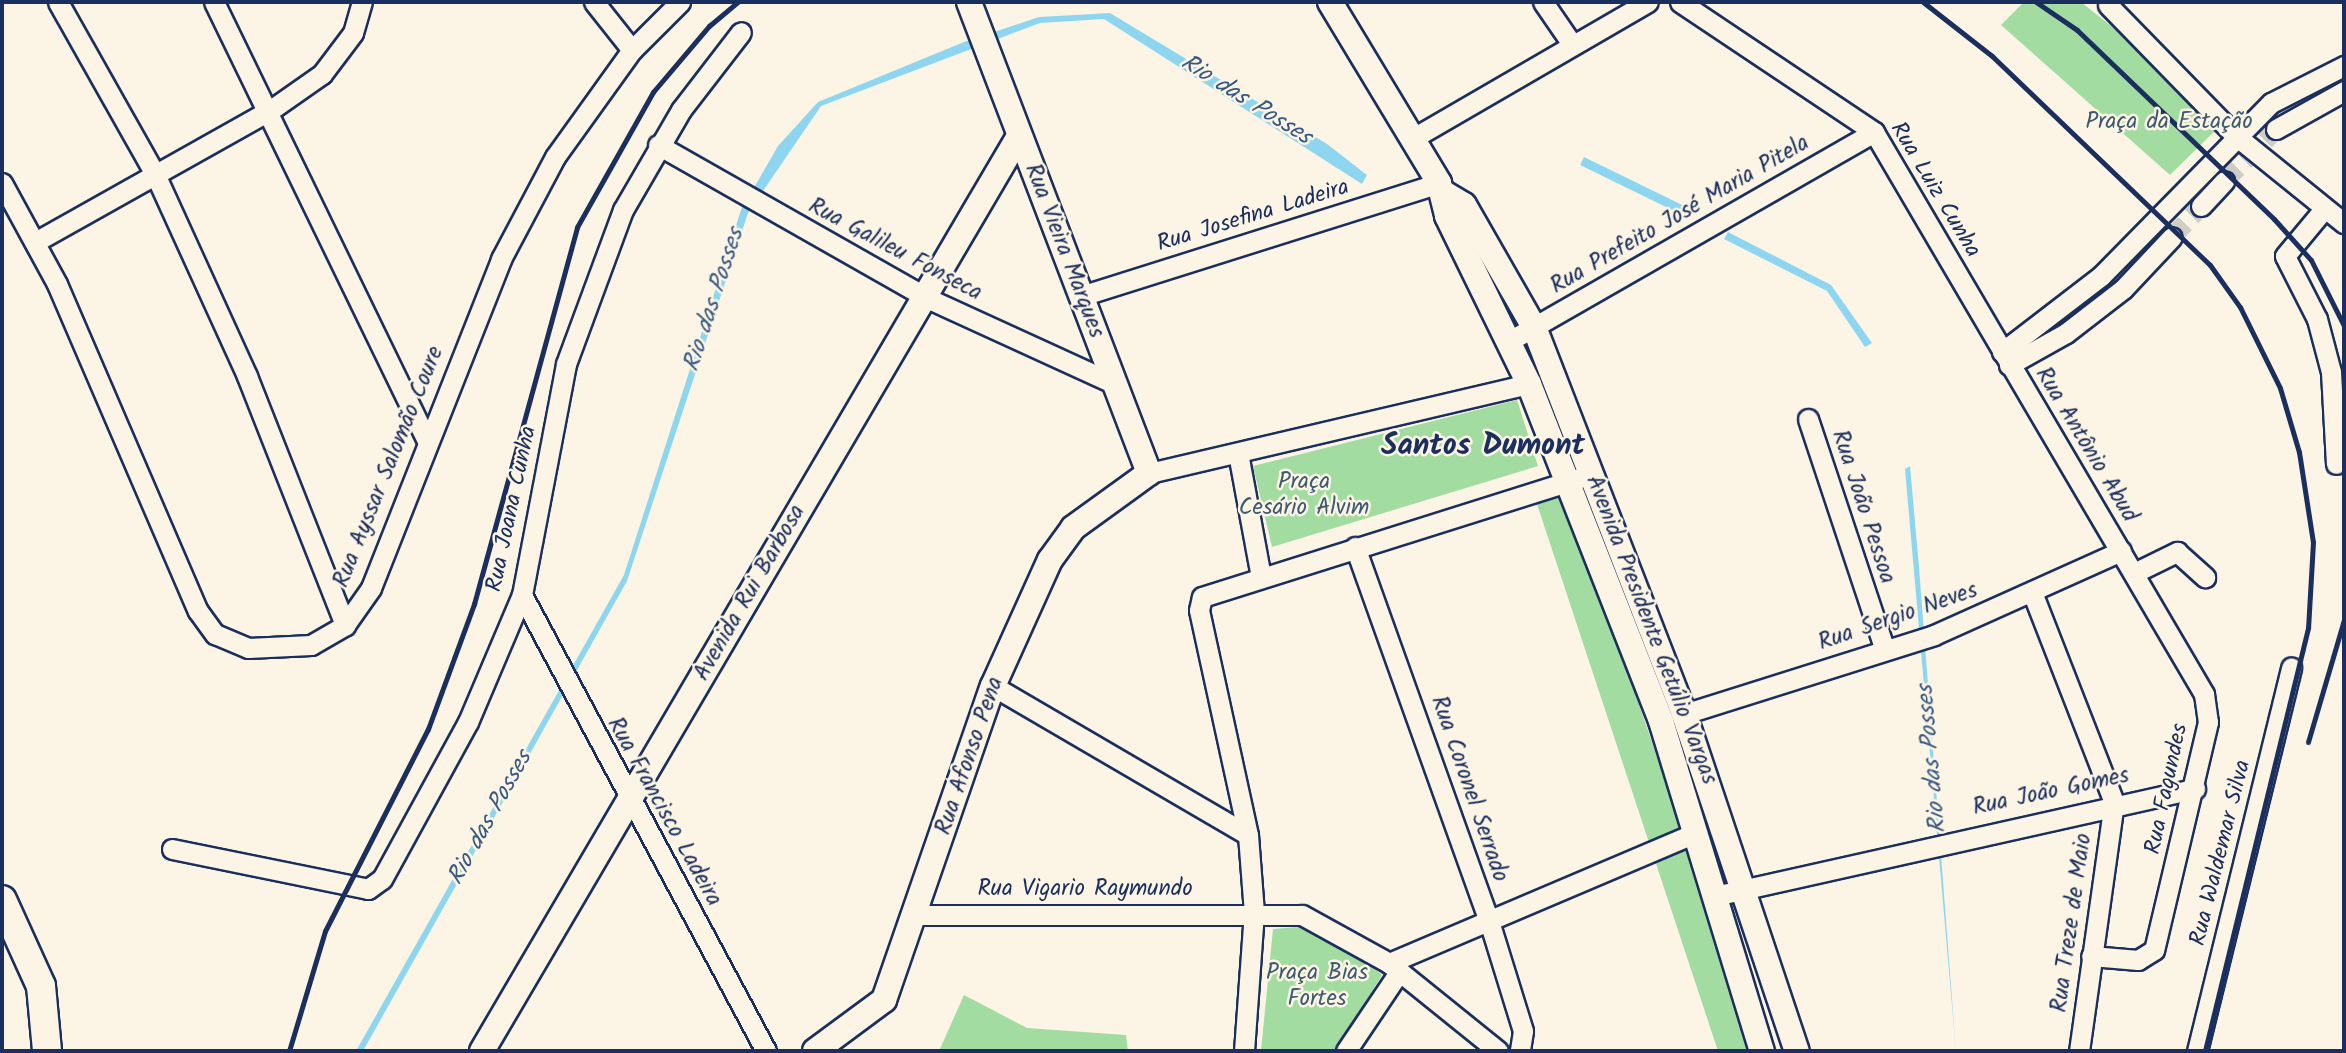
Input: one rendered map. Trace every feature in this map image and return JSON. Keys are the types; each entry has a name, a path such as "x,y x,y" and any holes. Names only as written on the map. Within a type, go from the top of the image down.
{"highway":[{"path":"2,900 41,986 47,1051"}],"main road":[{"name":"Rua Vieira Marques","path":"969,2 1149,473"},
{"name":"Avenida Presidente Getúlio Vargas","path":"1329,2 1415,137 1442,188 1447,216 1511,340 1625,629 1695,833 1762,1051"},
{"name":"Avenida Rui Barbosa","path":"482,1051 927,298 1019,136"},
{"name":"Avenida Presidente Getúlio Vargas","path":"1442,188 1464,205 1534,327 1684,713 1747,886 1794,1051"},
{"path":"1529,384 1544,389 1592,474"},
{"name":"Rua Afonso Pena","path":"815,1051 884,1000 917,915 993,686 1027,605 1073,528 1149,473"},
{"path":"1625,629 1662,697 1684,713"},
{"path":"1776,1051 1794,1051"}],"street":[{"path":"58,2 155,174 247,376 345,625"},
{"path":"215,2 272,109 427,441"},
{"path":"35,242 272,109 322,74 353,33 362,2"},
{"path":"594,2 632,50"},
{"name":"Rua Ayssar Salomão Coure","path":"2,183 35,242 164,542 215,634 248,648 278,650 312,646 345,625 371,588 501,259 555,157 632,50 680,2"},
{"path":"1543,2 1572,44"},
{"path":"1415,137 1648,2"},
{"name":"Rua Luiz Cunha","path":"1680,2 1874,132 2005,358"},
{"path":"2108,5 2236,136 2344,223"},
{"name":"Rua Joana Cunha","path":"172,849 348,885 375,885 468,722 522,595 566,364 614,233 658,145 741,32"},
{"path":"2005,358 2101,276 2236,136 2289,89 2344,66"},
{"path":"2276,129 2344,91"},
{"name":"Rua Prefeito José Maria Pitela","path":"1511,340 1874,132"},
{"name":"Rua Galileu Fonseca","path":"658,145 768,210 927,298 1115,384"},
{"path":"2201,206 2224,181"},
{"name":"Rua Josefina Ladeira","path":"1081,296 1442,188"},
{"path":"2324,209 2285,256 2317,319 2331,372 2336,464"},
{"path":"2005,358 2067,334 2123,289 2172,237"},
{"name":"Rua Antônio Abud","path":"2005,358 2121,551"},
{"path":"1149,473 1529,384"},
{"name":"Rua João Pessoa","path":"1808,419 1885,650"},
{"path":"1238,453 1261,577"},
{"path":"1244,1051 1254,913 1248,835 1199,610 1208,592 1592,474"},
{"name":"Rua Coronel Serrado","path":"1355,547 1489,921 1523,1031 1520,1051"},
{"name":"Rua Fagundes","path":"2091,956 2138,960 2154,950 2195,789 2208,722 2204,694 2136,572 2121,551"},
{"name":"Rua Sergio Neves","path":"1684,713 1917,640 2121,551"},
{"path":"2136,572 2177,552 2205,577"},
{"path":"2032,592 2114,802"},
{"name":"Rua Francisco Ladeira","path":"522,595 567,687 766,1051"},
{"name":"Rua Waldemar Silva","path":"2197,1051 2291,667"},
{"path":"993,686 1248,835"},
{"name":"Rua João Gomes","path":"1715,896 1958,836 2114,802 2195,789"},
{"name":"Rua Treze de Maio","path":"2079,1051 2114,802"},
{"path":"1346,1051 1394,968 1489,921 1695,833"},
{"path":"1254,913 1323,921 1394,968 1498,1051"},
{"name":"Rua Vigario Raymundo","path":"917,915 1254,913"}],"green space":[{"name":"Praça da Estação","path":"2024,2 2081,2 2227,119 2170,175 2001,25"},
{"name":"Praça Cesário Alvim","path":"1517,400 1538,466 1272,547 1253,466"},
{"path":"1565,490 1685,838 1748,1051 1718,1051 1535,498"},
{"name":"Praça Bias Fortes","path":"1310,926 1328,929 1382,975 1335,1051 1261,1051 1273,929"},
{"path":"964,995 1027,1028 1126,1035 1128,1051 939,1051"}],"water":[{"name":"Rio das Posses","path":"1110,13 1327,144 1367,175 1362,184 1104,19 1040,23 821,106 748,213 627,581 363,1051 356,1051 624,575 741,210 778,146 818,102 964,42 1039,17"},
{"path":"1584,157 1684,206 1680,214 1580,165"},
{"path":"1728,232 1831,285 1872,343 1865,347 1827,291 1724,239"},
{"name":"Rio das Posses","path":"1910,466 1919,567 1956,1051 1905,469"}],"tunnel":[{"path":"2224,181 2276,129"},
{"path":"2172,237 2201,206"}],"railway":[{"path":"289,1051 325,931 428,729 474,604 577,227 653,92 709,26 738,2"},
{"path":"1923,2 1992,56 2210,265 2240,307 2280,388 2299,452 2313,542 2308,628 2205,1051"},
{"path":"2036,2 2077,30 2274,219 2311,260 2344,326"},
{"path":"2308,742 2344,620"}],"district":[{"name":"Santos Dumont","path":"1483,446"}]}
